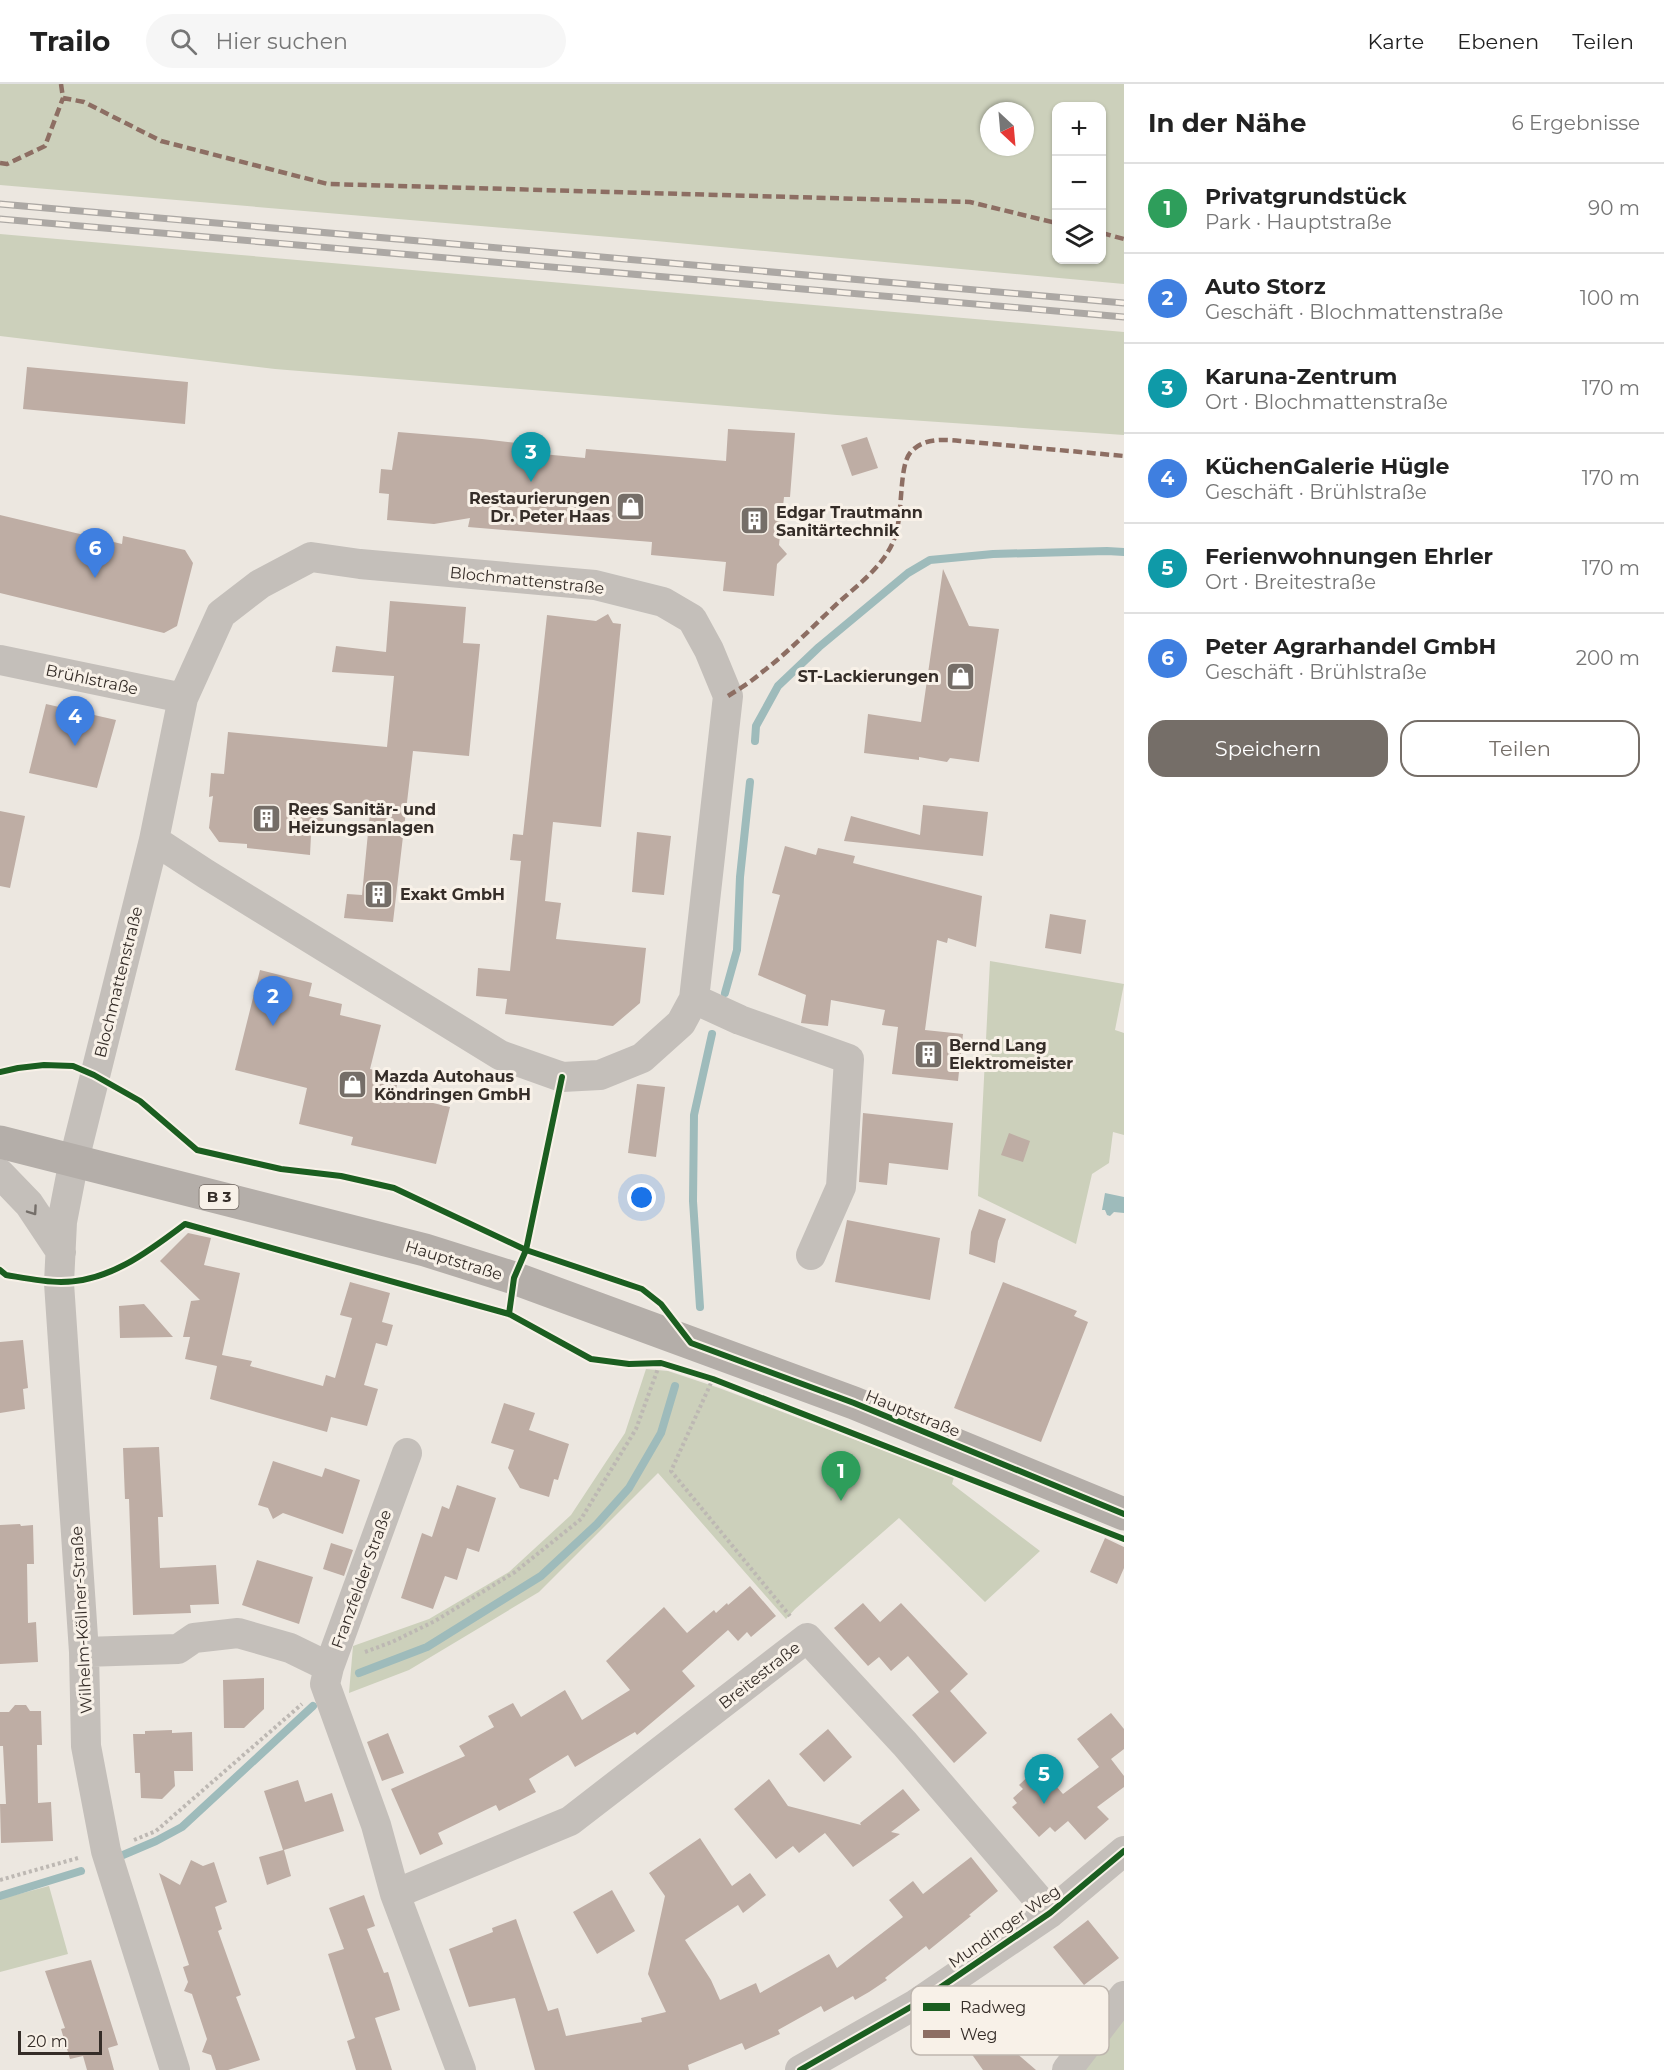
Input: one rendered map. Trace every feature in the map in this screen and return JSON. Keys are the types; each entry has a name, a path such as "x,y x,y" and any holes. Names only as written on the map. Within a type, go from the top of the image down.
{"main road":[{"name":"B 3","path":"0,1142 74,1160"},
{"name":"Hauptstraße","path":"74,1160 425,1250 513,1278 854,1403 1124,1514"}],"street":[{"name":"Blochmattenstraße","path":"74,1160 154,840 183,698 221,614 260,584 311,557 360,564 595,585 663,602 692,619 709,650 728,696 694,999 681,1023 642,1058 600,1074 562,1077 500,1055 154,840"},
{"name":"Brühlstraße","path":"0,660 183,698"},
{"path":"694,999 740,1020 849,1059 841,1187 811,1255"},
{"name":"Wilhelm-Köllner-Straße","path":"74,1160 62,1222 59,1282 84,1652 86,1746 106,1851 175,2070"},
{"path":"0,1174 29,1203 61,1252"},
{"name":"Franzfelder Straße","path":"84,1652 178,1649 194,1638 238,1632 290,1648 327,1675 407,1453"},
{"name":"Breitestraße","path":"395,1894 570,1821 807,1638 905,1744 1050,1912"},
{"path":"327,1675 376,1825 395,1894 461,2070"},
{"name":"Mundinger Weg","path":"942,1986 1050,1912 1124,1851"},
{"path":"1109,2015 1124,1996"},
{"name":"Mundinger Weg","path":"800,2070 911,2007"},
{"path":"1067,2070 1079,2055"}],"path":[{"path":"513,1278 526,1250 562,1077"},
{"path":"0,1880 106,1851 156,1831 327,1675 435,1621 515,1572 580,1519 636,1429 661,1363"},
{"path":"713,1379 671,1471 807,1638"}],"green space":[{"path":"0,84 1124,84 1124,284 645,240 0,185"},
{"path":"0,234 1124,332 1124,435 837,415 275,369 0,336"},
{"path":"990,961 1124,984 1115,1030 1124,1033 1124,1135 1113,1132 1109,1163 1092,1174 1076,1244 978,1196"},
{"path":"646,1369 668,1371 719,1388 954,1477 952,1484 1040,1551 985,1602 899,1518 786,1619 658,1473 539,1592 409,1670 349,1693 353,1646 429,1619 509,1572 571,1515 625,1433"},
{"path":"49,1886 68,1954 0,1972 0,1899"},
{"path":"1124,2008 1124,2070 1076,2070 1088,2055 1109,2055 1109,2027"}],"water":[{"path":"1105,1193 1124,1197 1124,1213 1114,1212 1110,1216 1102,1210"}],"building":[{"path":"27,367 188,382 185,424 23,409"},
{"path":"728,429 795,433 790,497 784,497 779,545 787,554 777,564 774,596 723,591 726,562 651,555 652,542 468,527 470,518 434,524 387,520 389,494 379,493 381,469 392,470 398,432 543,446 542,454 585,458 586,449 726,461"},
{"path":"867,437 878,468 852,476 841,445"},
{"path":"0,515 122,544 123,536 185,550 193,563 177,626 164,633 0,593"},
{"path":"943,569 969,626 999,629 979,762 950,758 947,762 919,757 919,760 864,753 868,714 921,722"},
{"path":"390,601 466,607 463,643 480,644 469,756 413,751 393,922 344,918 347,894 362,895 370,812 325,807 321,836 311,835 310,855 247,848 247,844 219,842 209,828 213,796 209,797 211,773 224,774 228,732 387,747 394,676 332,672 336,646 386,652"},
{"path":"608,614 613,623 621,624 601,827 553,822 545,901 561,903 556,939 646,948 640,1003 613,1026 505,1014 507,999 476,996 478,968 510,971 521,861 510,860 513,834 523,835 547,615 596,621"},
{"path":"46,704 116,720 97,788 29,773"},
{"path":"923,805 988,812 983,856 844,841 851,816 920,835"},
{"path":"0,811 25,816 10,888 0,886"},
{"path":"637,832 671,836 664,895 632,892"},
{"path":"785,846 816,855 818,848 855,856 853,863 982,896 976,947 948,938 947,943 937,940 925,1030 963,1034 958,1081 892,1074 898,1027 882,1025 885,1010 831,1000 828,1026 801,1023 806,995 758,975 780,895 772,893"},
{"path":"1050,914 1086,920 1081,954 1045,948"},
{"name":"Mazda Autohaus Köndringen GmbH","path":"260,970 312,983 309,996 342,1004 340,1015 381,1025 370,1069 399,1076 395,1094 450,1107 436,1164 351,1145 353,1137 299,1124 307,1088 235,1070"},
{"path":"637,1084 665,1087 656,1157 628,1153"},
{"path":"863,1113 953,1123 948,1170 889,1163 887,1185 859,1182"},
{"path":"1009,1133 1030,1141 1023,1162 1001,1155"},
{"path":"979,1209 1006,1219 998,1241 995,1263 969,1254 971,1232"},
{"path":"847,1220 940,1238 930,1300 835,1282"},
{"path":"188,1233 211,1238 204,1265 240,1273 222,1355 252,1361 250,1366 323,1386 326,1375 335,1378 352,1318 340,1315 350,1282 390,1293 382,1322 393,1325 387,1346 376,1343 364,1385 378,1389 367,1426 331,1417 327,1432 210,1399 217,1366 185,1359 190,1337 183,1337 191,1301 200,1300 160,1261"},
{"path":"1003,1282 1077,1311 1074,1316 1088,1322 1041,1442 954,1408"},
{"path":"144,1304 173,1337 120,1338 119,1306"},
{"path":"23,1340 28,1388 23,1389 25,1409 0,1413 0,1342"},
{"path":"504,1403 535,1413 529,1430 569,1444 558,1480 554,1479 549,1497 520,1488 508,1468 514,1450 491,1443"},
{"path":"159,1447 163,1517 158,1517 160,1568 216,1565 219,1604 190,1605 191,1613 133,1615 129,1499 125,1499 123,1448"},
{"path":"273,1461 322,1477 325,1468 360,1480 343,1534 283,1513 273,1519 268,1508 258,1505"},
{"path":"457,1485 496,1498 479,1552 467,1548 457,1580 445,1576 433,1609 401,1598 422,1533 432,1537 442,1506 449,1509"},
{"path":"20,1524 21,1526 33,1525 34,1564 27,1564 28,1623 36,1622 38,1662 0,1664 0,1525"},
{"path":"1105,1538 1124,1547 1124,1568 1117,1584 1090,1572"},
{"path":"331,1543 353,1550 344,1576 323,1569"},
{"path":"257,1560 313,1577 299,1624 242,1605"},
{"path":"750,1586 776,1616 751,1637 747,1632 738,1641 728,1630 682,1671 695,1686 637,1735 635,1732 575,1767 568,1755 529,1779 536,1792 499,1811 496,1805 438,1833 443,1844 420,1855 391,1789 465,1756 459,1746 494,1727 488,1716 513,1703 521,1717 565,1690 582,1720 630,1690 606,1661 664,1607 687,1633 714,1610 716,1613 727,1603 728,1605"},
{"path":"863,1603 880,1622 901,1603 968,1674 950,1691 987,1733 954,1763 912,1715 939,1692 908,1656 891,1671 879,1657 868,1666 834,1628"},
{"path":"264,1678 264,1709 244,1728 224,1728 223,1680"},
{"path":"15,1705 26,1705 30,1711 41,1711 42,1745 37,1745 38,1803 51,1802 53,1841 1,1843 0,1804 6,1804 3,1746 0,1746 0,1712 9,1712"},
{"path":"1111,1713 1124,1729 1124,1749 1111,1759 1124,1776 1124,1787 1097,1807 1109,1819 1085,1840 1068,1821 1055,1832 1050,1827 1039,1837 1012,1807 1017,1803 1013,1798 1023,1789 1019,1785 1036,1769 1044,1778 1047,1776 1063,1794 1099,1767 1077,1739"},
{"path":"828,1729 852,1757 824,1782 799,1754"},
{"path":"172,1730 172,1733 192,1732 193,1771 174,1771 175,1786 162,1799 141,1798 140,1773 135,1773 133,1734"},
{"path":"388,1733 404,1773 382,1781 367,1742"},
{"path":"769,1779 788,1806 861,1825 860,1823 903,1789 920,1810 891,1832 900,1834 853,1867 825,1833 799,1853 793,1846 776,1859 734,1809"},
{"path":"298,1780 305,1802 332,1793 344,1831 284,1850 291,1876 267,1885 259,1857 283,1850 264,1791"},
{"path":"700,1838 732,1886 750,1873 766,1895 743,1913 738,1905 685,1940 711,1980 720,2000 756,1983 760,1993 829,1954 837,1968 903,1917 889,1900 913,1881 923,1894 971,1857 998,1891 929,1950 926,1946 885,1978 887,1980 869,1992 855,2000 853,1996 824,2012 821,2006 778,2030 780,2034 745,2050 742,2043 688,2065 689,2070 535,2070 515,1998 469,2007 449,1949 493,1932 492,1928 516,1919 548,2011 558,2008 566,2036 642,2022 641,2018 666,2012 648,1974 665,1896 649,1873"},
{"path":"191,1860 203,1866 214,1862 227,1902 215,1907 222,1929 218,1931 241,1995 236,1997 260,2060 228,2070 216,2070 211,2055 202,2052 207,2039 192,1994 184,1991 188,1982 183,1967 189,1965 159,1873 180,1885"},
{"path":"612,1890 635,1931 597,1954 573,1912"},
{"path":"364,1895 375,1926 367,1929 384,1973 388,1972 400,2010 375,2018 392,2070 356,2070 347,2041 355,2038 328,1954 344,1949 329,1908"},
{"path":"1088,1920 1119,1958 1084,1985 1053,1947"},
{"path":"91,1960 118,2045 108,2048 114,2070 87,2070 83,2056 70,2059 61,2029 65,2028 45,1971"},
{"path":"972,2055 1019,2055 1036,2070 983,2070"}],"waterway":[{"path":"755,741 756,726 778,686 819,647 908,573 930,560 993,554 1124,552"},
{"path":"725,993 737,950 740,877 750,782"},
{"path":"700,1307 693,1201 694,1115 712,1034"},
{"path":"359,1673 427,1647 541,1576 597,1524 629,1488 661,1433 675,1386"},
{"path":"123,1855 182,1827 313,1706"},
{"path":"0,1896 81,1871"}],"railway":[{"path":"0,204 1124,303"},
{"path":"0,219 1124,317"}],"marked path":[{"path":"61,84 63,98 84,102 161,141 328,184 970,202 1052,222"},
{"path":"0,163 7,164 45,146 63,98"},
{"path":"1106,234 1124,239"},
{"path":"728,696 781,656 869,575 883,559 893,542 899,520 906,460 915,448 927,442 947,440 1124,456"}],"cycle path":[{"path":"0,1072 44,1065 73,1066 140,1101 197,1150 281,1169 341,1176 394,1188 526,1250 642,1289 661,1304 691,1343 854,1403 1124,1514"},
{"path":"509,1314 514,1278 526,1250 562,1077"},
{"path":"0,1270 6,1275 47,1281 79,1281 127,1264 185,1224 509,1314 591,1359 629,1364 661,1363 713,1379 1124,1539"},
{"path":"943,1986 1050,1913 1124,1851"},
{"path":"800,2070 911,2007"}],"place":[{"name":"Karuna-Zentrum","path":"531,482"},
{"name":"Restaurierungen Dr. Peter Haas","path":"631,507"},
{"name":"Edgar Trautmann Sanitärtechnik","path":"755,521"},
{"name":"Peter Agrarhandel GmbH","path":"95,578"},
{"name":"ST-Lackierungen","path":"960,676"},
{"name":"KüchenGalerie Hügle","path":"75,746"},
{"name":"Rees Sanitär- und Heizungsanlagen","path":"267,818"},
{"name":"Exakt GmbH","path":"379,894"},
{"name":"Auto Storz","path":"273,1026"},
{"name":"Bernd Lang Elektromeister","path":"928,1054"},
{"name":"Mazda Autohaus Köndringen GmbH","path":"353,1085"},
{"name":"Privatgrundstück","path":"841,1501"},
{"name":"Ferienwohnungen Ehrler","path":"1044,1804"}]}
